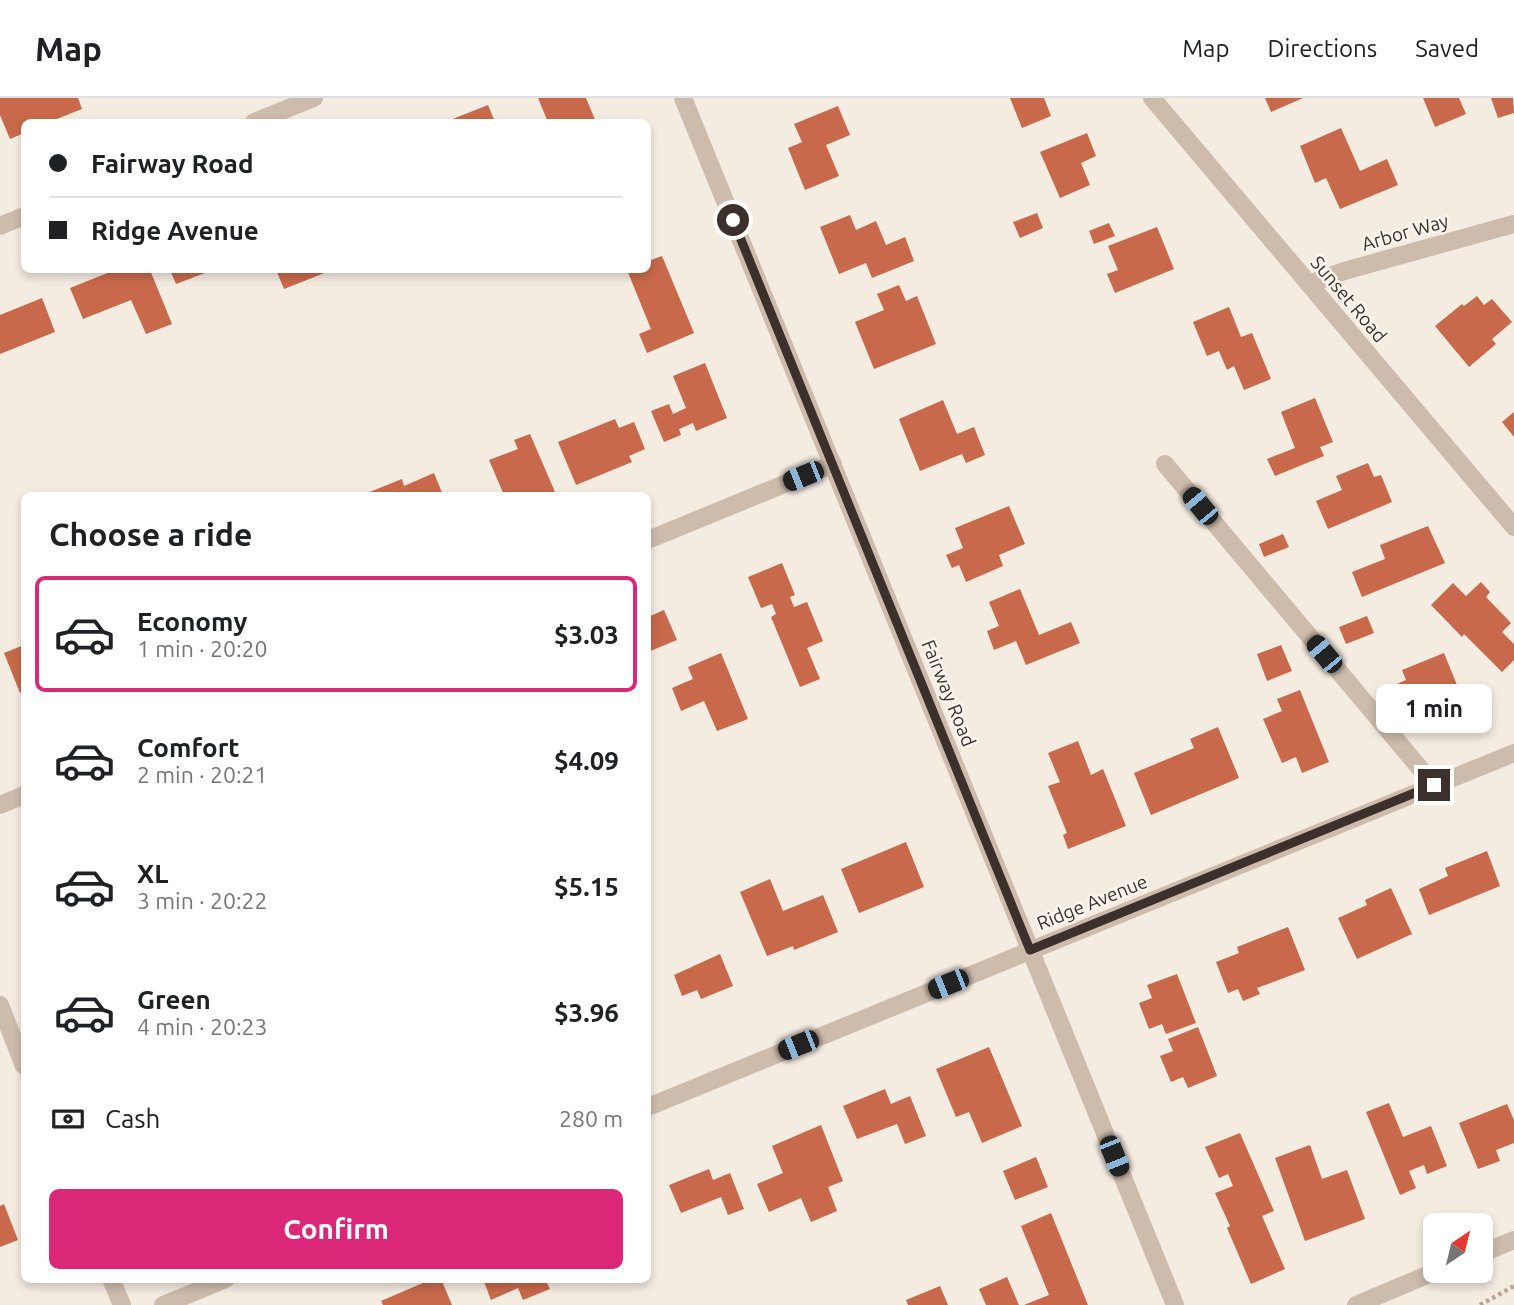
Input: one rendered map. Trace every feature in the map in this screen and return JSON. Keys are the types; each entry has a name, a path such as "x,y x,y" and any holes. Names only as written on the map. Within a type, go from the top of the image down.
{"street":[{"path":"262,119 314,98"},
{"name":"Fairway Road","path":"682,98 1175,1305"},
{"name":"Sunset Road","path":"1152,98 1514,527"},
{"path":"0,226 21,217"},
{"name":"Arbor Way","path":"1309,284 1344,271 1514,223"},
{"path":"651,539 833,464"},
{"path":"1165,464 1434,785"},
{"name":"Ridge Avenue","path":"651,1106 1514,753"},
{"path":"0,805 21,796"},
{"path":"0,1005 21,1058"},
{"path":"1493,1249 1514,1240"},
{"path":"1356,1305 1423,1277"},
{"path":"113,1283 122,1305"},
{"path":"163,1305 216,1283"}],"path":[{"path":"1480,1305 1514,1286"}],"building":[{"path":"0,98 78,98 82,109 57,119 21,119 21,134 10,139 0,115"},
{"path":"538,98 586,98 595,119 547,119"},
{"path":"1010,98 1044,98 1051,116 1022,128"},
{"path":"1265,98 1303,98 1271,112"},
{"path":"1423,98 1459,98 1466,114 1435,127"},
{"path":"1491,98 1513,98 1514,113 1498,118"},
{"path":"488,105 494,119 453,119"},
{"path":"838,106 850,135 826,145 839,176 805,190 788,148 802,142 794,124"},
{"path":"1341,128 1360,171 1387,159 1398,185 1340,209 1326,178 1315,183 1300,146"},
{"path":"1087,133 1096,156 1081,163 1090,185 1060,198 1040,152"},
{"path":"1037,213 1043,228 1020,238 1013,222"},
{"path":"850,215 856,230 876,221 886,245 905,237 914,261 872,278 866,263 839,274 820,227"},
{"path":"1109,223 1115,236 1094,244 1089,231"},
{"path":"1157,227 1174,269 1115,293 1107,274 1118,270 1108,246"},
{"path":"662,256 694,333 647,353 639,334 651,329 628,273 651,273 651,260"},
{"path":"108,273 151,273 172,324 146,334 131,300 83,319 70,288"},
{"path":"171,273 205,273 176,284"},
{"path":"277,273 324,273 284,289"},
{"path":"899,285 906,301 917,296 936,344 874,369 855,322 884,310 877,294"},
{"path":"1477,296 1484,305 1492,299 1512,322 1492,339 1496,344 1469,367 1435,326 1462,304 1464,306"},
{"path":"42,298 55,332 0,354 0,315"},
{"path":"1229,307 1241,337 1252,333 1271,379 1244,390 1234,366 1227,370 1219,351 1207,356 1193,322"},
{"path":"705,363 727,418 696,431 693,423 679,429 681,435 664,442 651,411 669,404 673,414 686,408 673,376"},
{"path":"1315,398 1333,442 1320,447 1324,456 1275,476 1267,459 1295,448 1281,412"},
{"path":"943,400 957,434 974,427 985,455 966,463 962,454 920,471 899,419"},
{"path":"1514,412 1514,437 1502,422"},
{"path":"615,419 619,428 634,422 645,449 629,456 632,462 576,485 558,442"},
{"path":"530,434 555,492 503,492 489,460 518,449 514,440"},
{"path":"1368,463 1374,477 1381,475 1392,502 1328,529 1316,501 1342,490 1336,476"},
{"path":"434,473 442,492 370,492 402,479 404,486"},
{"path":"1009,506 1025,544 999,555 1003,566 966,582 959,565 952,568 946,555 963,548 955,528"},
{"path":"1428,526 1445,563 1362,597 1352,572 1385,559 1380,545"},
{"path":"1283,534 1289,547 1264,557 1259,544"},
{"path":"782,563 795,595 790,597 794,607 807,602 823,641 807,648 820,679 800,687 771,617 776,614 772,604 761,608 748,577"},
{"path":"1481,582 1490,592 1486,597 1511,623 1502,632 1514,644 1514,660 1502,672 1431,605 1453,583 1466,596"},
{"path":"1020,589 1039,635 1071,622 1080,643 1026,665 1016,641 994,650 987,631 999,626 989,602"},
{"path":"664,610 677,640 651,651 651,616"},
{"path":"1367,616 1374,633 1346,644 1339,627"},
{"path":"1281,645 1292,671 1267,681 1257,654"},
{"path":"21,646 20,693 4,653"},
{"path":"721,653 748,719 717,731 704,701 681,711 672,688 693,679 688,667"},
{"path":"1444,653 1459,690 1397,712 1388,688 1406,680 1402,670"},
{"path":"1300,690 1329,762 1302,773 1296,757 1282,763 1263,719 1282,711 1277,699"},
{"path":"1218,727 1239,778 1151,815 1134,773 1194,748 1190,739"},
{"path":"1078,741 1091,775 1103,769 1126,826 1068,849 1063,835 1067,833 1048,786 1060,782 1048,753"},
{"path":"906,842 924,887 859,913 841,869"},
{"path":"1487,851 1500,886 1429,915 1419,889 1448,876 1445,868"},
{"path":"770,879 783,911 823,895 838,932 794,950 793,946 767,956 740,892"},
{"path":"1391,888 1412,934 1357,959 1338,918 1367,905 1365,900"},
{"path":"1288,927 1305,970 1257,988 1260,994 1243,1001 1238,989 1228,993 1216,962 1239,953 1237,947"},
{"path":"720,954 733,986 701,999 697,990 682,996 674,975"},
{"path":"1177,974 1196,1023 1166,1034 1162,1024 1149,1029 1139,1003 1152,998 1147,985"},
{"path":"1198,1027 1217,1076 1188,1088 1183,1077 1171,1082 1160,1056 1173,1051 1168,1039"},
{"path":"989,1047 1022,1126 982,1143 969,1112 956,1117 936,1069"},
{"path":"885,1089 891,1104 910,1096 926,1136 905,1144 897,1124 857,1139 843,1106"},
{"path":"1389,1103 1403,1137 1431,1126 1447,1166 1427,1174 1424,1165 1409,1171 1416,1188 1400,1195 1366,1112"},
{"path":"1507,1104 1514,1120 1514,1143 1496,1150 1500,1161 1478,1169 1459,1123"},
{"path":"821,1125 843,1181 828,1187 837,1211 811,1222 801,1198 769,1212 757,1184 783,1173 772,1146"},
{"path":"1240,1133 1274,1211 1262,1216 1285,1269 1251,1284 1215,1193 1233,1186 1228,1174 1219,1178 1205,1147"},
{"path":"1310,1145 1322,1179 1347,1170 1365,1219 1305,1241 1275,1158"},
{"path":"1036,1157 1048,1187 1015,1200 1003,1171"},
{"path":"709,1169 713,1180 730,1173 744,1209 728,1215 721,1197 681,1213 669,1185"},
{"path":"4,1204 18,1240 0,1247 0,1206"},
{"path":"1051,1213 1088,1305 1024,1305 1049,1295 1021,1226"},
{"path":"1007,1277 1019,1305 986,1305 979,1289"},
{"path":"423,1283 443,1283 452,1305 383,1305 381,1301"},
{"path":"485,1283 547,1283 550,1289 523,1300 518,1288 491,1300"},
{"path":"940,1286 948,1305 908,1305 906,1300"}],"route":[{"path":"733,220 1030,950 1434,785"}]}
